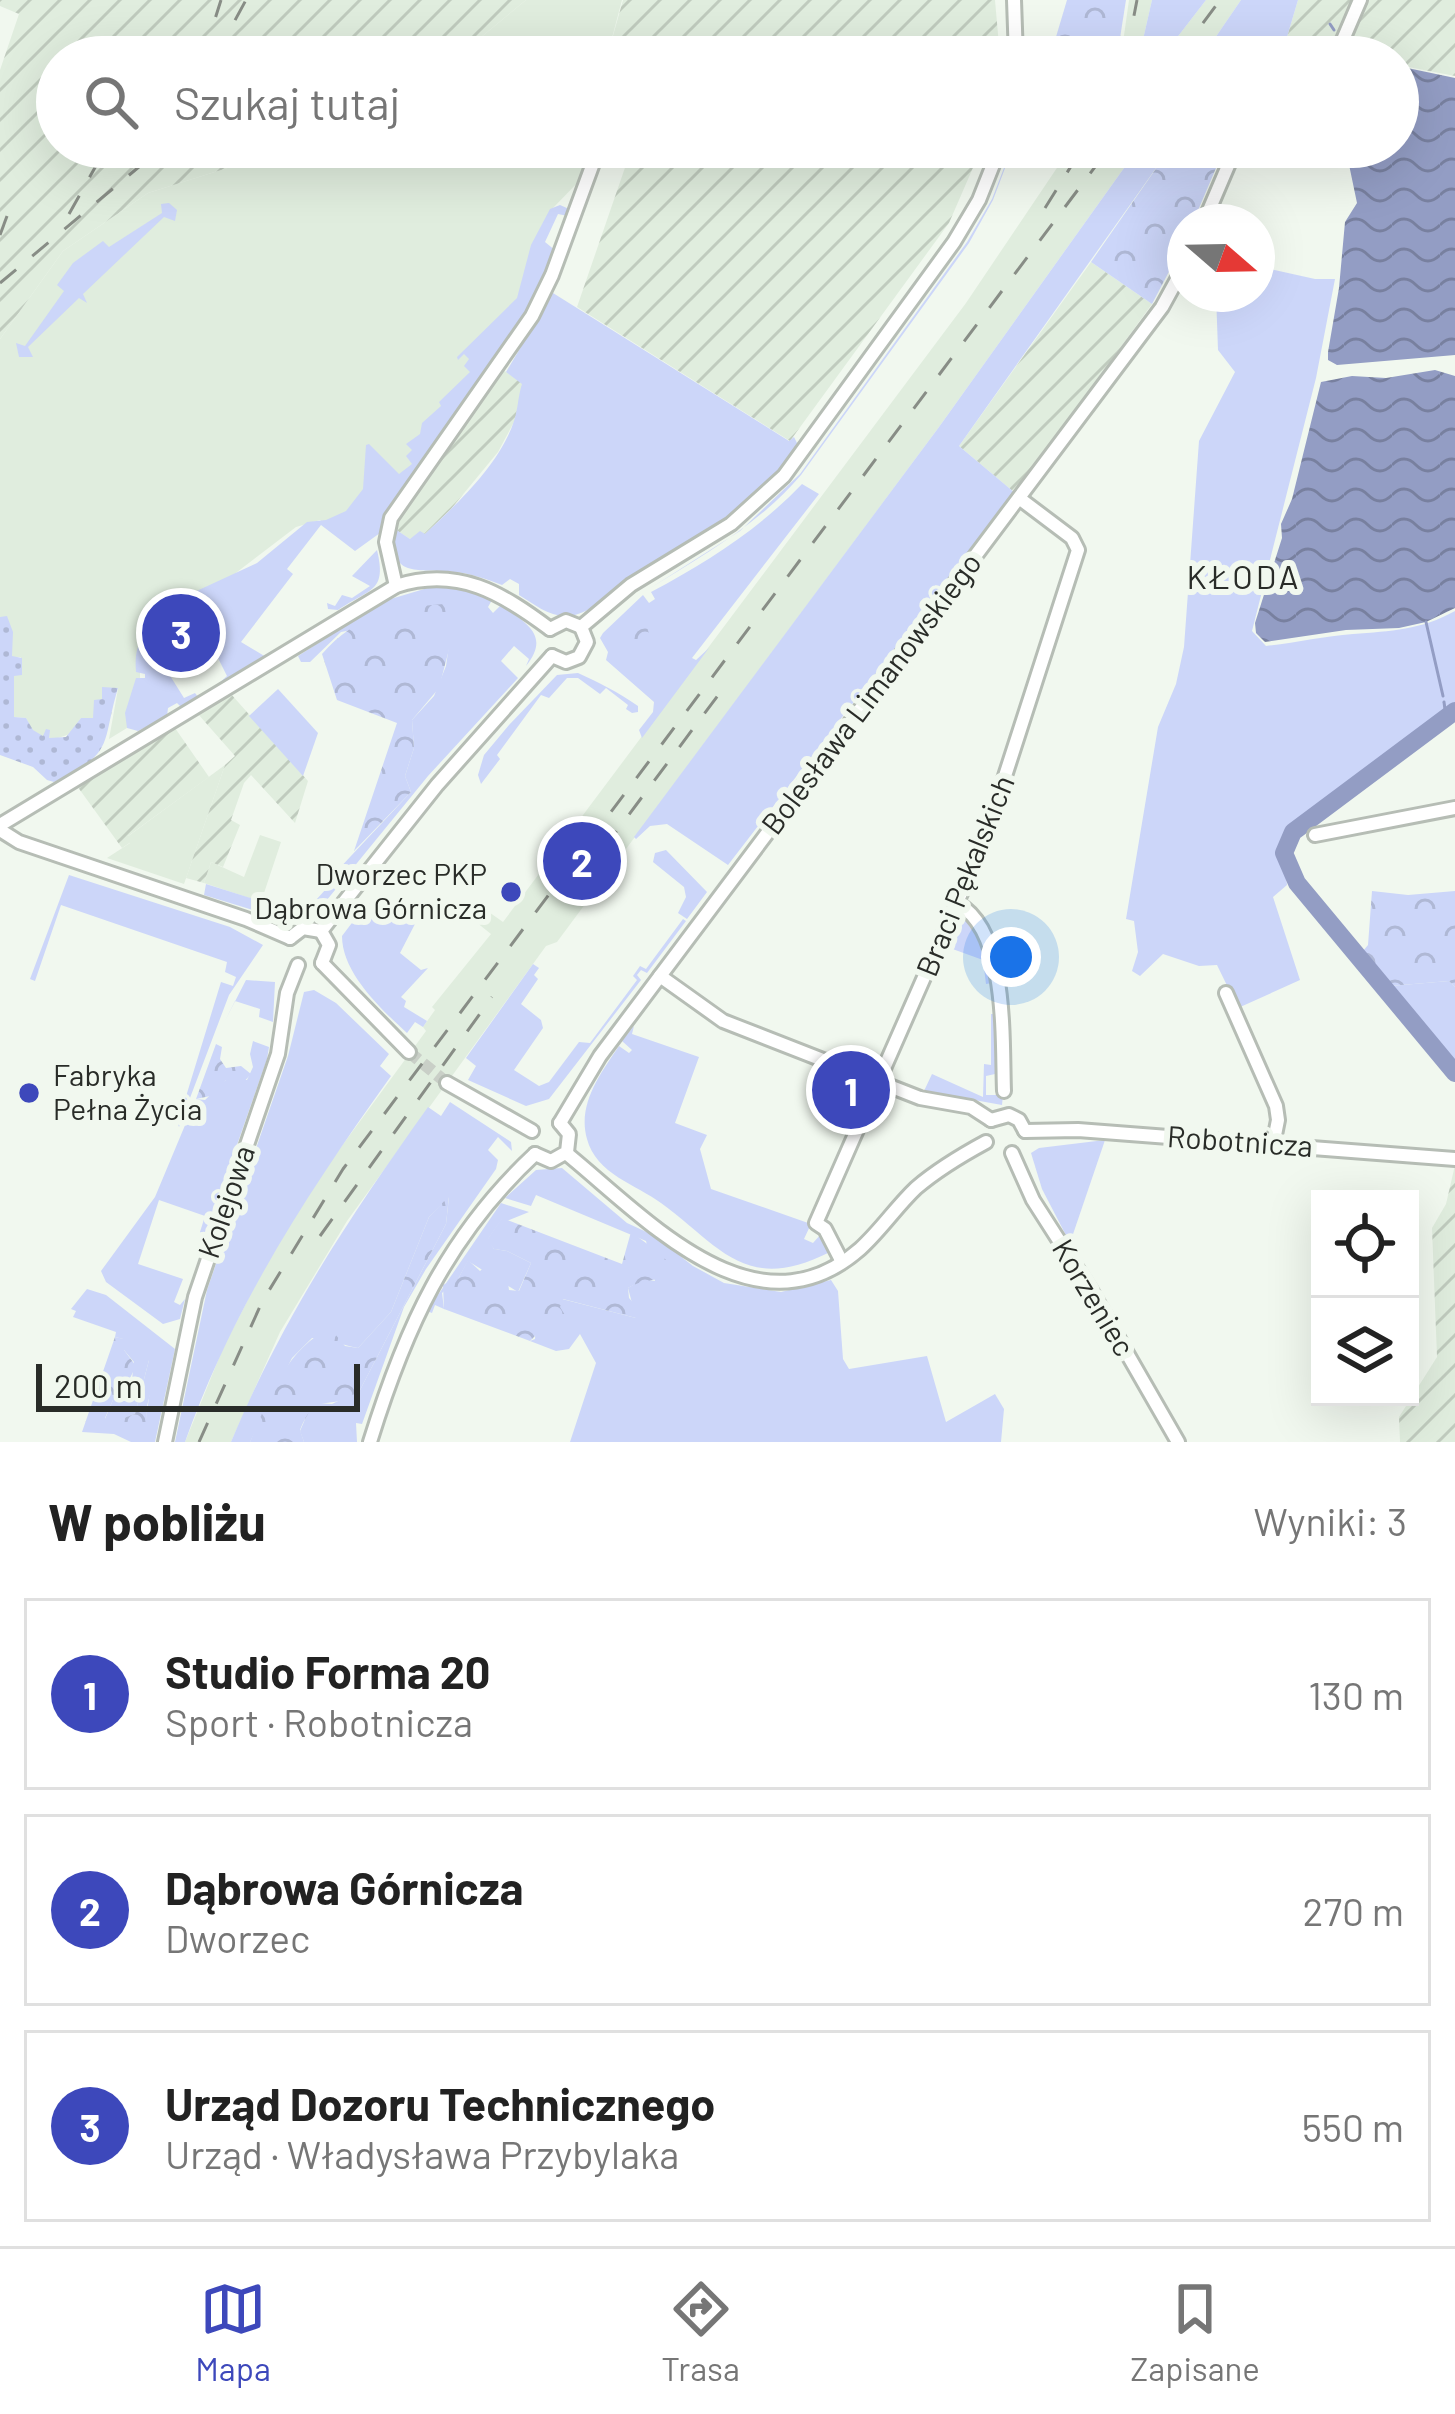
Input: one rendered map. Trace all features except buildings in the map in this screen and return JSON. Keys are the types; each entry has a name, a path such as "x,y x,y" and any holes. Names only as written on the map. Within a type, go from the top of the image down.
{"street":[{"path":"1014,0 1015,36"},
{"path":"1345,36 1360,0"},
{"path":"396,586 386,542 391,518 532,316 591,168"},
{"path":"581,627 631,585 731,524 784,476 954,242 992,168"},
{"path":"1212,204 1227,168"},
{"name":"Bolesława Limanowskiego","path":"560,1123 596,1061 1167,298"},
{"name":"Braci Pękalskich","path":"842,1262 825,1229 816,1223 995,812 1078,550 1073,540 1019,498"},
{"path":"290,938 23,844 0,827 396,586 434,578 471,582 506,597 550,629"},
{"path":"566,621 581,627 587,642 582,655 566,662 552,656 546,644 550,629 566,621"},
{"path":"321,931 437,785 552,656"},
{"path":"1316,836 1455,808"},
{"path":"958,904 973,914 993,957 1004,1090"},
{"path":"303,928 321,931 328,945 322,962 308,968 298,964 288,951 290,938 303,928"},
{"path":"322,962 409,1052"},
{"name":"Kolejowa","path":"165,1442 195,1297 278,1054 287,992 298,964"},
{"path":"660,976 717,1018 925,1099 966,1105 991,1120"},
{"path":"1226,992 1278,1115 1273,1145"},
{"path":"447,1083 532,1131"},
{"path":"1010,1114 1025,1131 1022,1144 1012,1153 998,1154 986,1142 991,1120 1010,1114"},
{"path":"546,1121 560,1123 570,1137 566,1153 551,1161 535,1154 532,1131 546,1121"},
{"name":"Robotnicza","path":"1025,1131 1078,1130 1455,1159"},
{"path":"566,1153 686,1249 727,1273 758,1281 787,1281 813,1276 842,1262 918,1186 986,1142"},
{"name":"Korzeniec","path":"1012,1153 1037,1207 1178,1442"},
{"path":"370,1442 401,1346 427,1292 495,1195 535,1154"}],"shaded area":[{"path":"0,0 526,0 482,36 36,36 36,168 227,168 148,193 63,251 0,339 0,70 19,14 0,6"},
{"path":"526,0 622,0 613,36 482,36"},
{"path":"623,0 995,0 998,36 613,36"},
{"path":"1129,0 1152,0 1144,36 1124,36"},
{"path":"1206,0 1241,0 1216,36 1178,36"},
{"path":"1298,0 1455,0 1455,76 1419,69 1419,36 1287,36"},
{"path":"227,168 585,168 584,176 553,208 512,330 485,376 375,528 371,526 354,550 320,520 296,527 228,579 187,596 144,634 140,680 127,728 109,739 118,689 102,699 94,718 81,718 70,734 43,737 26,718 14,717 14,675 21,657 12,657 7,617 0,617 0,339 63,251 148,193"},
{"path":"625,168 973,168 949,223 790,441 577,307"},
{"path":"1057,168 1124,168 939,427 557,942 546,946 347,1221 280,1332 231,1442 185,1442 223,1348 274,1249 314,1184 426,1031 423,1027 435,1010 432,1007 491,934 476,922 486,910 503,922 966,303"},
{"path":"1091,262 1152,304 1015,493 959,446"},
{"path":"503,370 523,383 515,420 498,452 451,509 425,534 410,539 393,528 397,518"},
{"path":"231,694 308,781 295,823 251,775 231,820 240,825 223,867 211,862 204,883 186,878 225,765 235,756 198,714"},
{"path":"175,728 209,777 128,836 131,842 122,848 77,786"},
{"path":"225,765 184,884 107,858 130,843 127,837"},
{"path":"260,835 281,842 261,902 204,883 211,862 244,877"},
{"path":"1455,1165 1455,1442 1400,1442 1399,1417 1406,1406 1419,1406 1419,1385 1437,1357 1432,1228 1446,1204"}],"green space":[{"path":"1067,0 1126,0 1120,36 1056,36"},
{"path":"1152,0 1206,0 1178,36 1144,36"},
{"path":"1241,0 1298,0 1287,36 1216,36"},
{"path":"999,168 992,190 963,242 779,490 963,239"},
{"path":"1005,168 993,200 969,243 801,475 743,528 800,474 967,242"},
{"path":"1124,168 1156,168 959,446 1015,493 728,865 667,824 650,826 636,839 634,837 939,427"},
{"path":"1156,168 1216,168 1201,204 1167,204 1167,275 1152,304 1091,262"},
{"path":"169,203 177,210 175,221 164,217 83,294 87,303 79,298 28,347 33,357 19,357 16,343 25,346 64,291 57,285 73,263 103,241 109,247 162,213 161,204"},
{"path":"560,205 569,209 568,216 558,214 545,242 556,251 526,317 390,505 380,533 355,551 321,525 287,569 293,574 241,642 266,657 216,686 227,676 211,644 225,637 202,598 179,613 171,612 188,595 257,563 307,522 346,511 363,489 366,445 399,474 412,464 406,456 412,450 406,444 420,434 422,423 470,372 464,366 469,359 464,354 457,357 517,298 531,245 550,209"},
{"path":"1275,270 1335,279 1316,378 1252,631 1266,646 1406,629 1455,611 1455,707 1330,794 1289,833 1280,854 1287,885 1273,897 1300,980 1238,1008 1217,965 1199,966 1163,954 1140,976 1132,971 1138,952 1134,921 1126,919 1158,727 1176,684 1184,647 1199,441 1235,372 1218,350 1217,312 1275,312"},
{"path":"553,293 789,441 794,437 798,445 747,502 639,571 594,606 570,616 533,604 519,595 519,584 510,579 502,585 466,574 408,568 396,557 394,545 395,529 410,539 420,531 425,534 499,453 514,421 522,384 506,372"},
{"path":"802,484 819,494 692,658 696,660 709,648 642,738 639,730 653,712 654,702 606,660 603,633 643,595 649,603 655,599 651,592 731,544"},
{"path":"377,550 380,574 374,588 338,610 328,609 327,603 335,606 342,595 352,598 370,586 352,576"},
{"path":"431,587 477,594 492,600 488,607 493,613 501,605 526,624 536,646 526,666 529,659 514,646 501,661 518,678 428,776 313,917 292,922 204,895 206,884 306,911 411,792 405,776 414,748 412,720 434,696 446,666 454,611 341,632 310,662 301,662 298,656 384,601"},
{"path":"444,604 454,611 454,630 439,688 412,720 414,748 405,776 411,792 354,851 397,723 337,700 322,654 349,630 377,616"},
{"path":"7,616 13,632 12,656 22,658 22,675 14,676 14,717 26,718 33,730 43,736 50,730 49,738 66,737 81,718 93,718 94,700 102,699 102,687 118,688 107,735 97,754 54,782 33,767 0,755 0,617"},
{"path":"645,621 651,640 644,659 614,648 624,629"},
{"path":"144,634 184,698 195,693 198,697 168,708 167,716 138,731 127,728 125,713 136,678 145,678 136,672"},
{"path":"578,673 608,688 638,706 638,712 626,709 628,705 606,688 600,694 578,678 567,678 549,698 541,695 481,784 478,775 484,755 509,725 557,675"},
{"path":"278,689 318,733 303,776 249,716"},
{"path":"666,850 707,892 687,919 678,913 686,897 684,887 653,862 655,853"},
{"path":"69,875 230,927 263,945 229,995 179,1127 176,1118 221,982 233,986 236,977 225,972 227,962 61,905 35,981 30,979"},
{"path":"1372,891 1408,895 1455,891 1455,987 1449,981 1390,986 1363,951 1368,945"},
{"path":"367,903 388,905 416,922 400,953 421,970 428,968 401,997 406,1001 404,1007 427,1021 423,1027 415,1022 407,1033 365,989 348,963 342,936"},
{"path":"964,914 984,941 992,983 986,984 983,960 947,947"},
{"path":"686,921 647,973 641,970 637,975 641,980 549,1099 526,1106 468,1080 476,1066 466,1058 533,964 539,968 534,975 538,979 521,1004 541,1020 543,1028 514,1070 539,1086 549,1082 579,1042 590,1043 637,980 633,976 640,966 646,969"},
{"path":"246,980 275,982 273,1022 259,1017 260,1009 235,1001"},
{"path":"1449,981 1455,987 1455,1063 1390,986"},
{"path":"314,990 336,1003 389,1054 380,1066 391,1076 275,1252 226,1344 185,1442 175,1442 207,1290 288,1056 304,992"},
{"path":"991,1014 996,1014 999,1066 995,1074 986,1076 986,1095 1003,1095 1002,1105 924,1091 932,1074 983,1097 984,1064 991,1065"},
{"path":"634,1026 632,1034 699,1057 675,1123 707,1135 700,1149 711,1189 811,1224 804,1239 813,1243 821,1234 830,1252 776,1269 736,1260 599,1161 587,1139 588,1101 619,1046 629,1053 632,1050 622,1041"},
{"path":"253,1041 269,1047 267,1059 203,1242 200,1232 205,1216 159,1200 138,1264 183,1279 174,1302 180,1305 185,1299 180,1319 163,1324 106,1282 101,1271 155,1197 196,1099 205,1100 226,1080 247,1080 253,1067"},
{"path":"216,1044 222,1047 220,1059 226,1068 241,1066 251,1074 243,1083 226,1080 215,1095 196,1099"},
{"path":"450,1102 511,1142 512,1151 498,1137 488,1150 498,1160 496,1169 404,1307 362,1424 356,1423 357,1442 304,1442 300,1431 317,1403 332,1404 360,1390 446,1224 449,1197 429,1217 391,1312 358,1348 312,1338 292,1358 250,1442 231,1442 273,1352 345,1228 428,1107 441,1116"},
{"path":"1105,1140 1070,1243 1042,1189 1031,1153"},
{"path":"562,1168 627,1223 724,1283 781,1292 831,1280 838,1291 843,1359 849,1369 927,1356 946,1422 995,1394 1004,1409 1001,1442 570,1442 596,1363 580,1334 569,1349 556,1351 530,1341 535,1339 536,1321 559,1307 562,1299 636,1318 628,1288 643,1279 655,1281 646,1241 536,1195 531,1206 505,1198 536,1170"},
{"path":"449,1196 446,1224 360,1390 312,1409 300,1430 304,1442 250,1442 280,1377 301,1349 330,1328 345,1346 358,1348 391,1312 429,1217"},
{"path":"501,1203 529,1212 502,1219 488,1239 494,1249 531,1263 518,1292 468,1261 442,1293 444,1309 435,1305 432,1313 427,1311"},
{"path":"502,1218 622,1264 631,1232 670,1265 667,1276 628,1288 629,1298 640,1310 636,1318 563,1299 560,1307 568,1320 562,1325 537,1321 538,1333 530,1341 444,1309 443,1285 459,1277 468,1260 480,1271 492,1260 506,1268 509,1290 519,1291 531,1263 494,1249 487,1240"},
{"path":"87,1289 106,1295 175,1349 155,1442 146,1442 149,1360 135,1414 110,1424 105,1419 113,1400 131,1388 134,1362 116,1332 73,1317 76,1311 71,1309"},
{"path":"115,1337 124,1339 124,1350 136,1366 129,1397 113,1400 105,1418 110,1423 135,1414 149,1360 160,1356 147,1406 146,1442 82,1432"}],"water":[{"path":"1419,70 1455,78 1455,355 1337,365 1328,360 1345,222 1357,203 1350,168 1419,168"},
{"path":"1435,370 1455,376 1455,608 1399,628 1265,642 1256,633 1255,623 1321,382"}],"waterway":[{"path":"1330,24 1334,30"},
{"path":"1426,622 1443,696"},
{"path":"1444,702 1446,717"},
{"path":"1455,711 1293,832 1284,853 1297,883 1455,1073"}],"tunnel":[{"path":"409,1052 447,1083"}],"railway":[{"path":"210,36 221,0"},
{"path":"226,36 246,0"},
{"path":"1130,36 1137,0"},
{"path":"1193,36 1220,0"},
{"path":"69,214 95,168"},
{"path":"0,283 138,168"},
{"path":"1045,208 1070,168"},
{"path":"199,1442 262,1302 343,1169 1094,168"},
{"path":"0,235 7,216"},
{"path":"604,848 719,694"},
{"path":"320,1236 492,997"}],"place":[{"name":"Urząd Dozoru Technicznego","path":"181,633"},
{"name":"Dąbrowa Górnicza","path":"582,861"},
{"name":"Dworzec PKP Dąbrowa Górnicza","path":"511,892"},
{"name":"Studio Forma 20","path":"851,1090"},
{"name":"Fabryka Pełna Życia","path":"29,1093"}],"district":[{"name":"KŁODA","path":"1244,577"}]}
